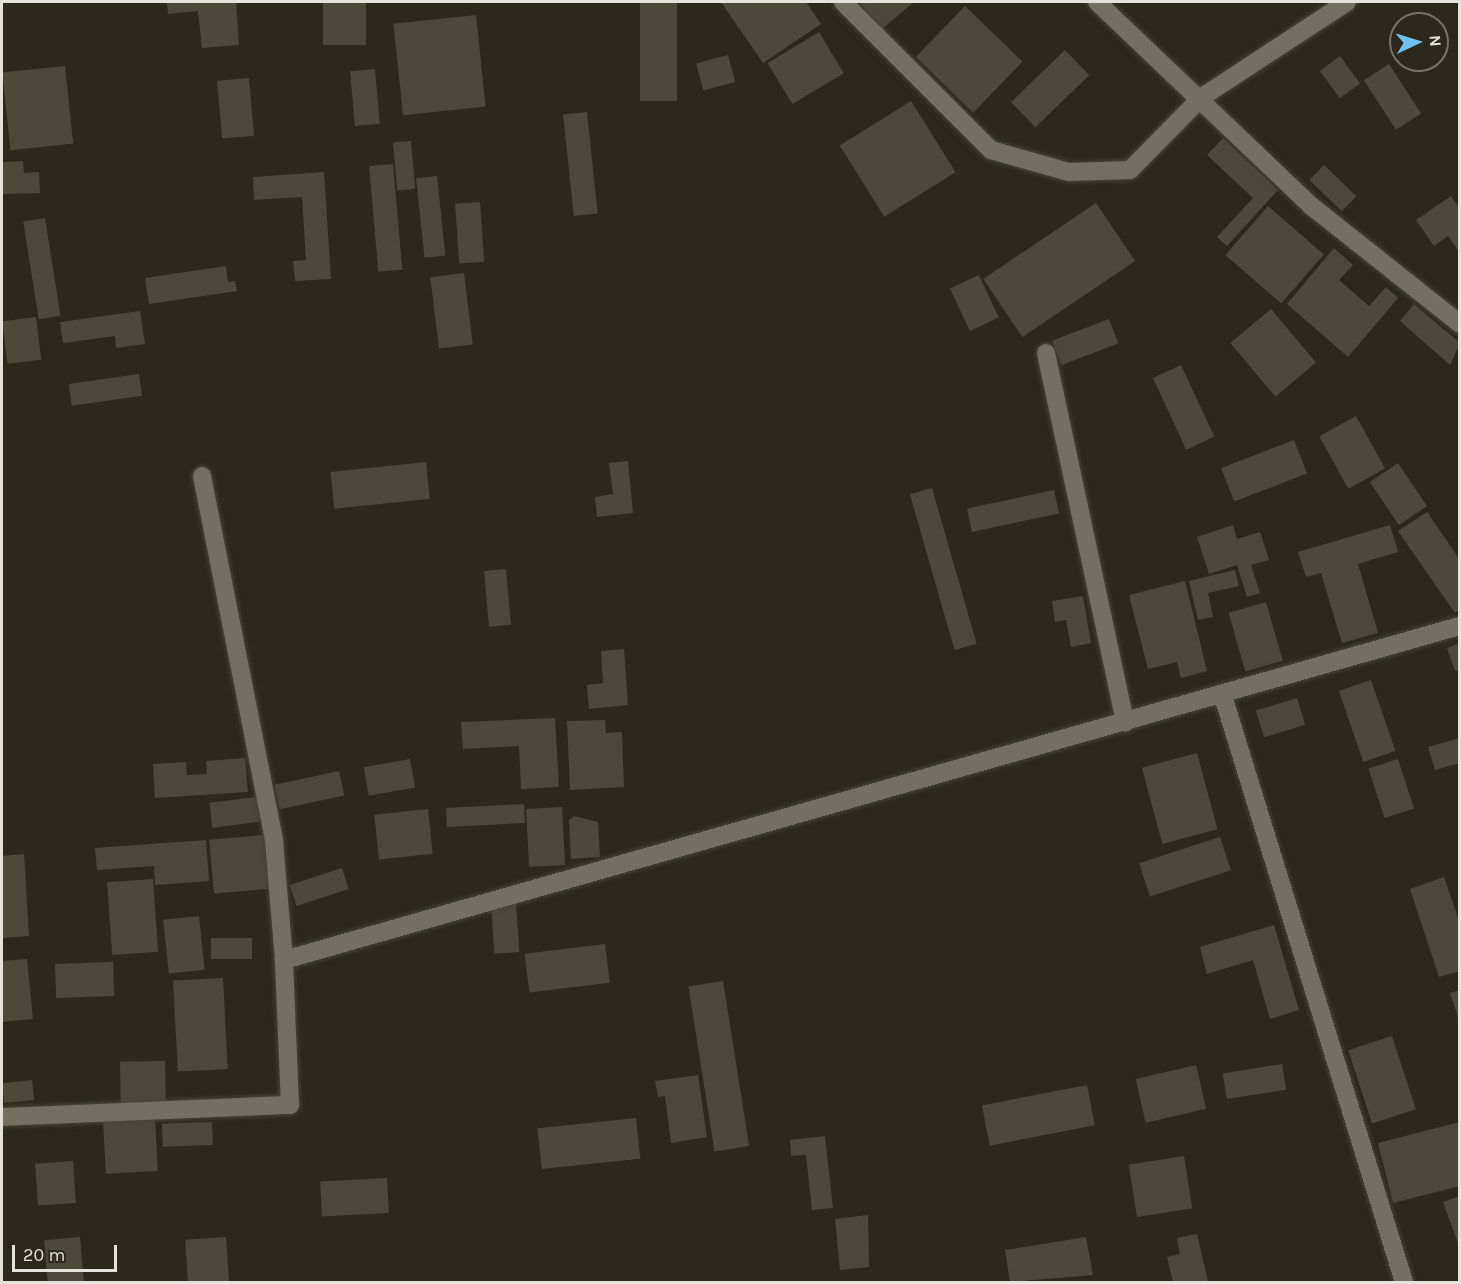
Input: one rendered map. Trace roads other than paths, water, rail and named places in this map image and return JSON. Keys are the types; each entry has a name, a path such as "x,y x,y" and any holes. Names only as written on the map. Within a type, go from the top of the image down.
{"street":[{"path":"843,2 991,150 1069,172 1130,170 1202,97 1347,2"},
{"path":"1097,2 1202,97 1310,205 1460,324"},
{"path":"1046,353 1125,723"},
{"path":"2,1117 290,1105 284,960 274,841 202,476"},
{"path":"284,960 1223,696 1460,626"},
{"path":"1223,696 1404,1282"}]}
